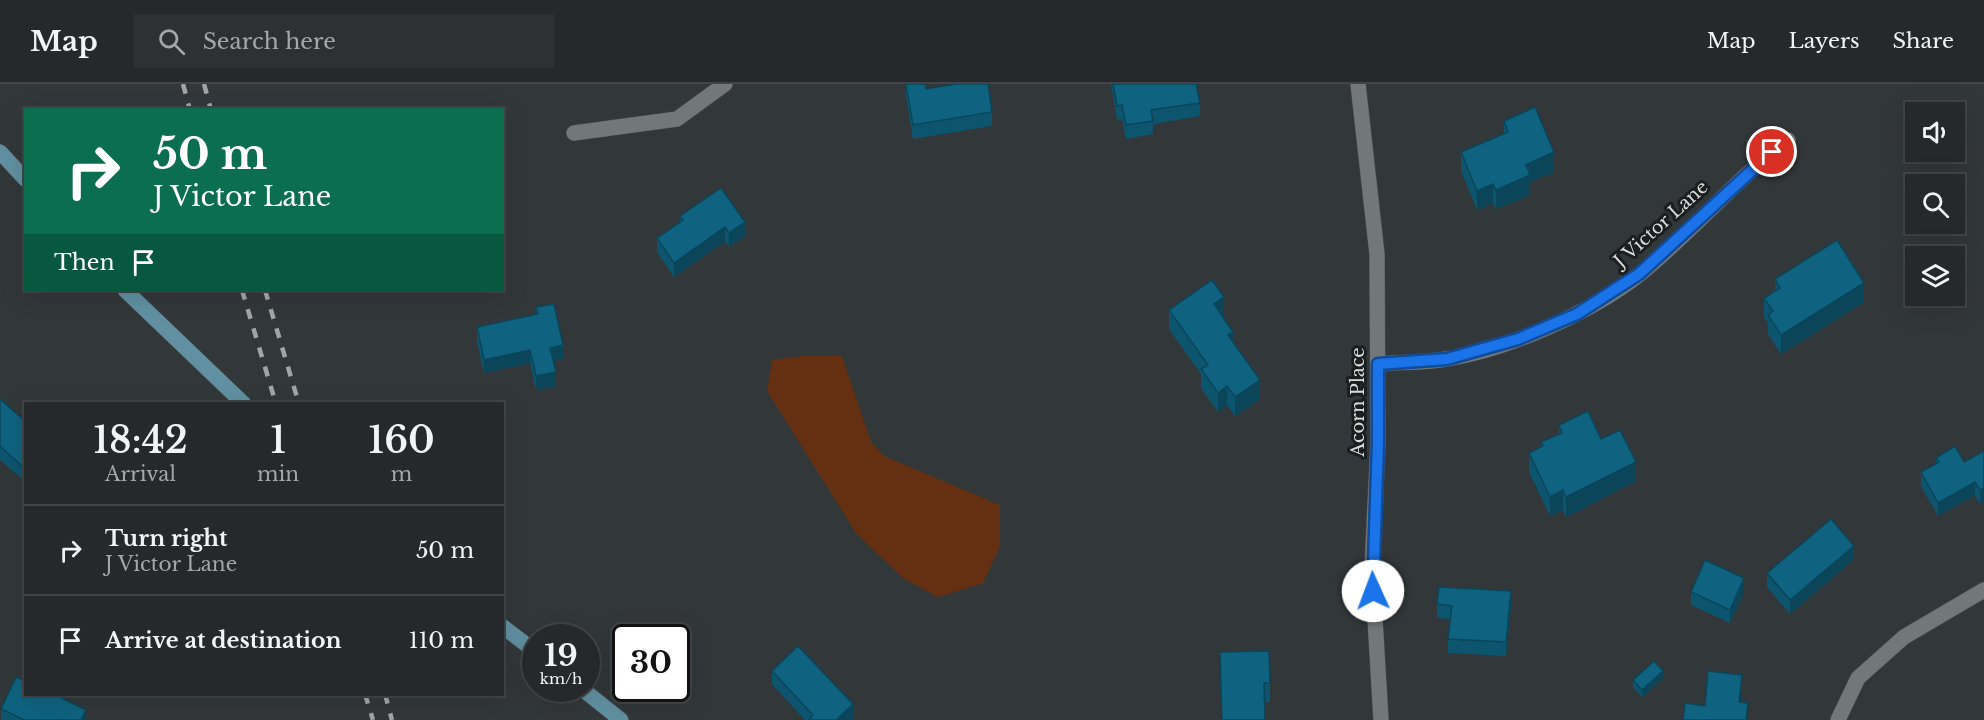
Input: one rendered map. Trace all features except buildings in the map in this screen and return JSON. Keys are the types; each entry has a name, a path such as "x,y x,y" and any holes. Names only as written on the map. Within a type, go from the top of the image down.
{"main road":[{"path":"0,152 24,178"},
{"path":"125,291 242,402"},
{"path":"504,628 522,641"},
{"path":"598,702 621,720"}],"street":[{"path":"574,133 677,119 725,84"},
{"name":"Acorn Place","path":"1358,84 1377,254 1378,443 1372,569 1381,720"},
{"name":"J Victor Lane","path":"1378,364 1447,359 1518,339 1577,314 1639,274 1756,164 1788,140"},
{"path":"1838,720 1858,678 1904,637 1984,590"}],"shaded area":[{"path":"802,356 842,356 871,442 884,456 1000,505 1000,546 983,583 938,597 904,579 856,533 767,391 772,360"}],"railway":[{"path":"183,84 189,108"},
{"path":"204,84 210,108"},
{"path":"242,291 275,402"},
{"path":"265,291 298,402"},
{"path":"366,696 373,720"},
{"path":"386,696 392,720"}],"route":[{"path":"1373,591 1378,364 1447,359 1518,339 1577,314 1639,274 1756,164 1772,152"}]}
